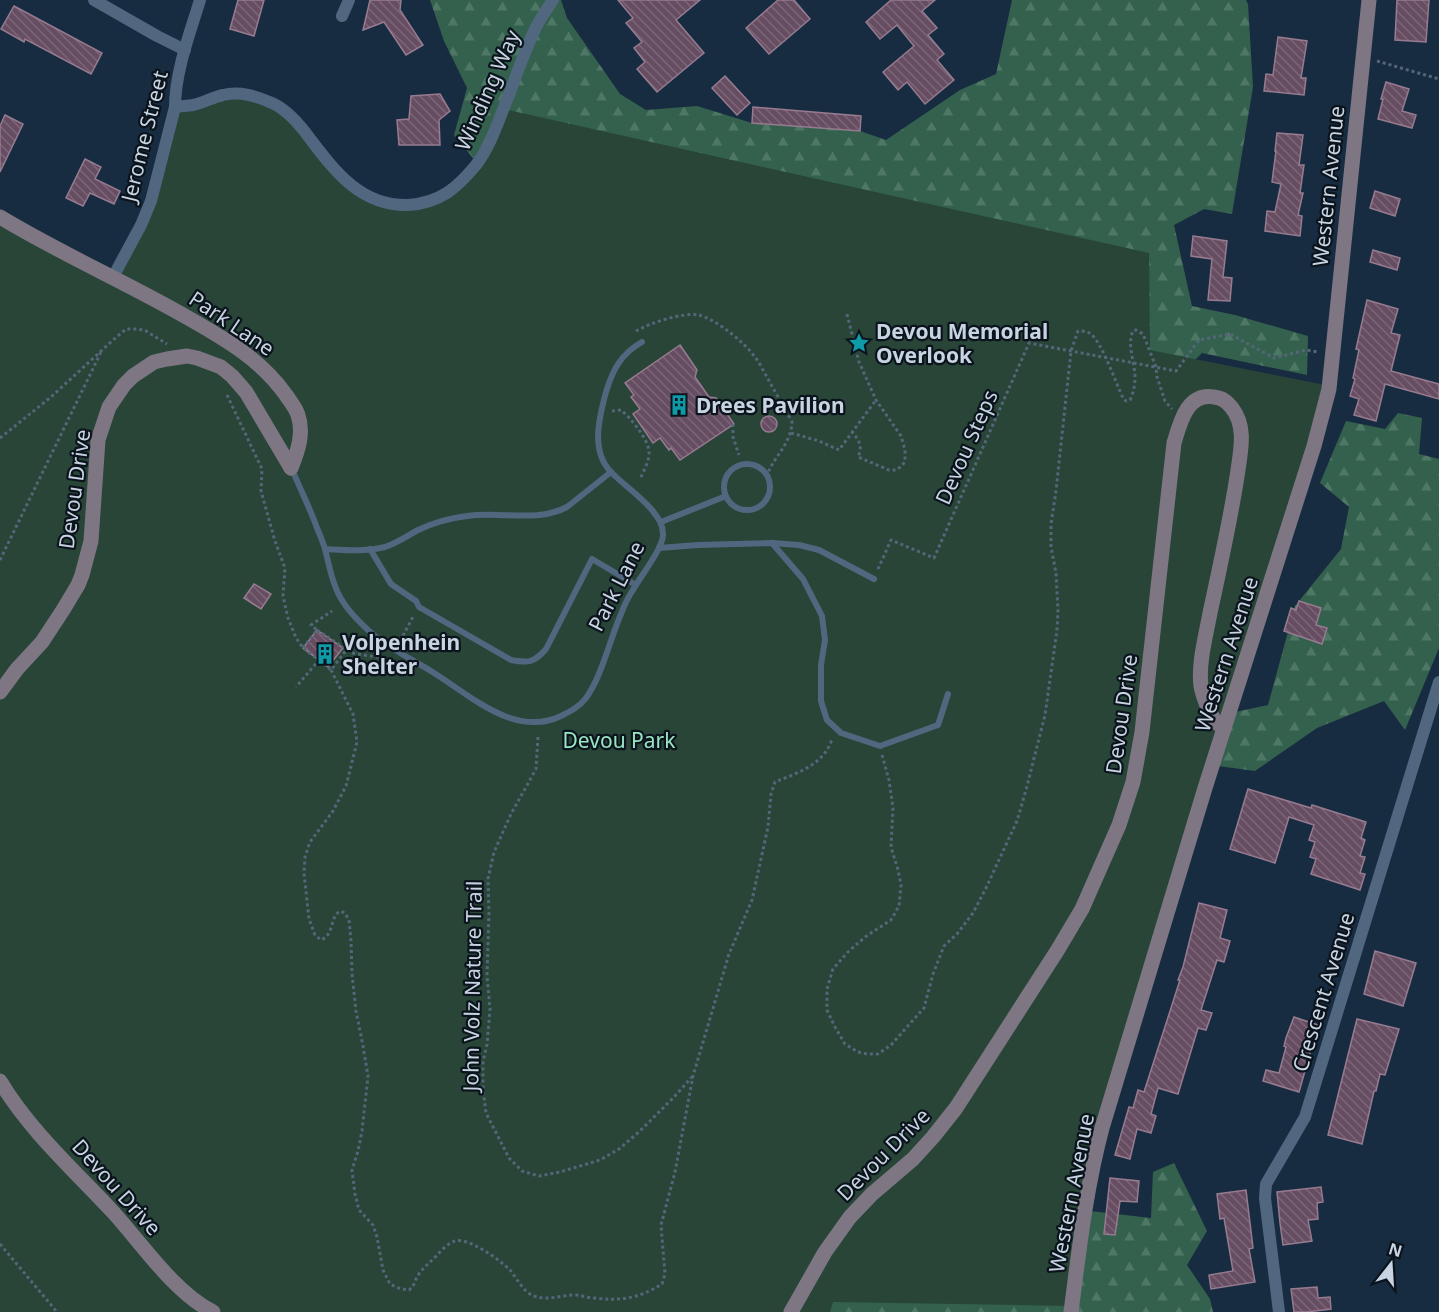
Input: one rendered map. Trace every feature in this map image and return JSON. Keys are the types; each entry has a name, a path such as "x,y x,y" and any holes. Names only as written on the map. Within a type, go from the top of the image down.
{"street":[{"path":"94,0 185,50"},
{"name":"Jerome Street","path":"113,277 151,201 175,106 175,94 185,50 200,0"},
{"path":"342,16 349,0"},
{"name":"Winding Way","path":"175,106 194,105 231,93 246,94 273,103 299,124 347,183 366,196 396,205 418,204 441,198 449,193 477,163 492,138 537,26 553,0"},
{"name":"Western Avenue","path":"1071,1312 1095,1153 1201,799 1314,446 1329,389 1368,0"},
{"name":"Park Lane","path":"0,217 36,239 158,300 246,354 275,380 299,416 300,445 291,468"},
{"name":"Devou Drive","path":"0,692 42,642 68,602 82,575 91,540 98,440 110,407 124,385 133,376 154,362 187,356 221,367 246,392 291,468"},
{"name":"Devou Drive","path":"791,1312 825,1252 850,1217 872,1194 913,1159 956,1108 1082,909 1119,825 1133,782 1142,732 1156,619 1174,443 1180,420 1190,404 1199,398 1209,396 1227,402 1239,416 1242,441 1235,492 1200,676 1201,688 1213,719 1224,729"},
{"name":"Devou Drive","path":"0,680 17,669"},
{"name":"Crescent Avenue","path":"1279,1312 1265,1198 1266,1185 1305,1117 1439,682"},
{"name":"Devou Drive","path":"0,1081 27,1120 115,1214 162,1269 180,1288 213,1312"}],"lane":[{"path":"325,549 355,551 385,547 419,530 468,515 541,516 567,507 611,472 600,456 599,415 612,373 626,353 642,342"},
{"path":"740,465 755,466 767,475 770,490 764,503 758,508 743,510 736,507 726,496 725,481 729,474 740,465"},
{"name":"Park Lane","path":"291,468 312,513 332,577 345,605 372,634 386,645 489,709 522,722 551,721 574,710 586,697 621,614 664,537 661,522 636,493 611,472"},
{"path":"661,522 726,496"},
{"path":"772,543 803,579 822,615 825,640 821,665 821,701 827,720 841,733 880,746 938,725 948,694"},
{"path":"659,548 772,543 799,545 819,550 874,579"},
{"path":"370,549 391,584 420,607 511,660 525,662 537,659 546,649 592,559 636,585"}],"path":[{"path":"1375,61 1439,80"},
{"path":"847,314 859,362 876,400 901,436 905,450 905,461 902,466 896,470 889,470 858,456 861,447 852,432"},
{"path":"635,332 654,323 682,316 698,315 737,338 755,356 792,422 791,433 767,475"},
{"path":"0,438 51,397 126,329 146,331 168,345"},
{"path":"880,746 889,780 893,808 891,847 901,885 899,906 891,920 865,937 833,969 827,989 828,1010 845,1044 858,1052 867,1054 878,1054 891,1045 924,1008 933,974 944,946 957,934 973,913 1017,820 1026,790 1045,715 1057,630 1056,573 1051,547 1051,524 1071,351 1078,331 1090,333 1098,344 1126,401 1130,400 1135,373 1132,363 1131,336 1136,330 1143,334 1165,401 1180,420"},
{"name":"Devou Steps","path":"874,579 891,540 934,558 1029,343 1176,371 1199,340 1230,334 1274,358 1306,350 1321,353"},
{"path":"0,560 103,348"},
{"path":"223,387 262,469 261,491 285,568 283,596 296,638 303,648 331,670 347,650"},
{"path":"791,433 839,450 876,400"},
{"path":"608,416 611,411 621,410 641,430 649,449 640,479"},
{"path":"733,424 739,455"},
{"path":"262,469 266,463"},
{"path":"303,648 317,630 311,625 332,611"},
{"path":"296,687 319,660"},
{"name":"John Volz Nature Trail","path":"331,670 353,714 357,742 346,786 333,811 310,842 305,857 304,873 309,919 315,935 321,939 326,938 330,933 335,914 340,911 345,913 349,920 356,1011 368,1076 362,1131 351,1170 359,1210 373,1225 383,1270 390,1284 409,1290 413,1287 420,1271 452,1242 461,1240 470,1242 502,1262 533,1296 557,1298 576,1295 591,1298 631,1299 654,1290 662,1284 665,1274 661,1225 675,1172 693,1076 729,954 752,900 768,827 771,794 775,782 804,771 821,758 832,737 827,720"},
{"name":"John Volz Nature Trail","path":"538,737 536,769 510,814 494,852 488,879 487,976 490,1009 488,1044 483,1062 486,1113 509,1158 522,1171 540,1176 600,1160 619,1149 657,1115 693,1076"},
{"path":"0,1244 57,1312"}],"green space":[{"name":"Devou Park","path":"430,0 561,0 567,18 620,94 646,110 697,106 752,123 860,131 886,140 960,90 996,74 1012,0 1246,0 1253,87 1232,214 1204,209 1174,225 1192,306 1235,315 1308,336 1307,375 1202,353 1170,385 1221,715 1268,705 1295,606 1341,549 1349,507 1320,483 1346,421 1385,429 1398,413 1422,418 1419,454 1439,459 1439,648 1405,730 1384,701 1317,728 1255,771 1203,764 1072,1209 1151,1218 1153,1172 1174,1163 1207,1231 1187,1265 1210,1299 1213,1312 0,1312 544,404 324,157 384,203 441,198 477,163 454,135 467,88 444,41"},
{"name":"Devou Park","path":"221,95 273,103 367,196 418,204 459,184 503,109 1149,253 1150,350 1330,386 1102,1128 1072,1306 833,1302 830,1312 0,1312 0,217 113,277 141,225 175,107"}],"building":[{"path":"238,0 264,0 254,36 230,29"},
{"path":"370,0 401,0 400,10 423,45 406,55 384,22 363,30"},
{"path":"618,0 700,0 676,20 704,53 657,92 637,69 645,62 634,48 642,42 626,23 633,18"},
{"path":"778,0 794,0 810,19 769,54 746,28"},
{"path":"891,0 935,0 922,11 937,28 928,35 944,54 937,60 954,80 925,104 907,82 898,90 883,72 914,46 897,25 880,39 866,22"},
{"path":"1397,0 1429,0 1426,42 1395,40"},
{"path":"14,6 102,53 91,74 1,29"},
{"path":"1278,37 1307,41 1301,78 1306,78 1304,95 1264,91 1266,74 1273,75"},
{"path":"725,76 750,103 737,115 712,88"},
{"path":"1386,82 1409,89 1402,111 1416,115 1412,128 1378,119"},
{"path":"440,94 450,111 439,120 440,145 399,145 397,120 409,119 411,96"},
{"path":"753,107 861,116 860,131 752,123"},
{"path":"5,115 23,124 0,172 0,126"},
{"path":"1277,133 1303,135 1299,165 1304,165 1300,193 1303,193 1298,215 1302,216 1300,236 1265,231 1267,211 1275,212 1281,184 1272,182"},
{"path":"85,159 101,167 95,179 120,191 114,204 90,193 83,206 66,198"},
{"path":"1375,191 1400,199 1395,216 1370,208"},
{"path":"1193,236 1227,241 1223,277 1232,278 1230,301 1208,300 1212,259 1191,256"},
{"path":"1373,250 1400,258 1397,270 1370,262"},
{"path":"1367,300 1398,309 1391,333 1400,335 1391,371 1439,384 1439,399 1385,384 1376,421 1354,415 1359,399 1350,396 1359,350 1356,349"},
{"name":"Drees Pavilion","path":"680,345 697,370 695,377 709,397 716,398 734,424 680,460 660,438 653,443 633,414 640,409 625,383"},
{"path":"766,416 772,416 777,424 775,430 766,432 761,427 761,421"},
{"path":"254,584 271,594 261,609 244,598"},
{"path":"1299,601 1321,608 1316,625 1327,628 1322,644 1284,631 1291,608 1296,610"},
{"name":"Volpenhein Shelter","path":"317,630 343,648 328,667 303,648"},
{"path":"1248,789 1311,808 1312,805 1366,822 1361,838 1365,840 1360,856 1365,857 1360,873 1365,874 1360,890 1311,874 1316,859 1310,857 1315,842 1309,840 1314,825 1289,817 1275,863 1230,849"},
{"path":"1199,903 1227,910 1220,938 1230,941 1224,962 1217,960 1201,1010 1212,1013 1206,1030 1198,1028 1178,1094 1158,1088 1151,1114 1156,1116 1151,1133 1137,1129 1130,1159 1115,1155 1129,1107 1133,1108 1138,1090 1144,1092 1180,980 1178,980"},
{"path":"1375,951 1416,963 1403,1006 1364,994"},
{"path":"1294,1017 1318,1025 1299,1092 1263,1081 1266,1070 1279,1073 1286,1038"},
{"path":"1357,1019 1399,1029 1385,1075 1380,1074 1376,1091 1374,1091 1362,1144 1328,1135"},
{"path":"1110,1178 1139,1181 1137,1202 1120,1201 1115,1235 1104,1234"},
{"path":"1321,1187 1323,1202 1317,1203 1318,1219 1308,1220 1312,1241 1283,1245 1277,1192"},
{"path":"1246,1190 1253,1248 1249,1249 1255,1282 1211,1289 1209,1275 1233,1271 1224,1218 1220,1219 1217,1194"},
{"path":"1317,1287 1318,1298 1330,1297 1331,1309 1294,1312 1291,1289"}],"place":[{"name":"Devou Memorial Overlook","path":"859,343"},
{"name":"Drees Pavilion","path":"679,405"},
{"name":"Volpenhein Shelter","path":"325,654"}]}
